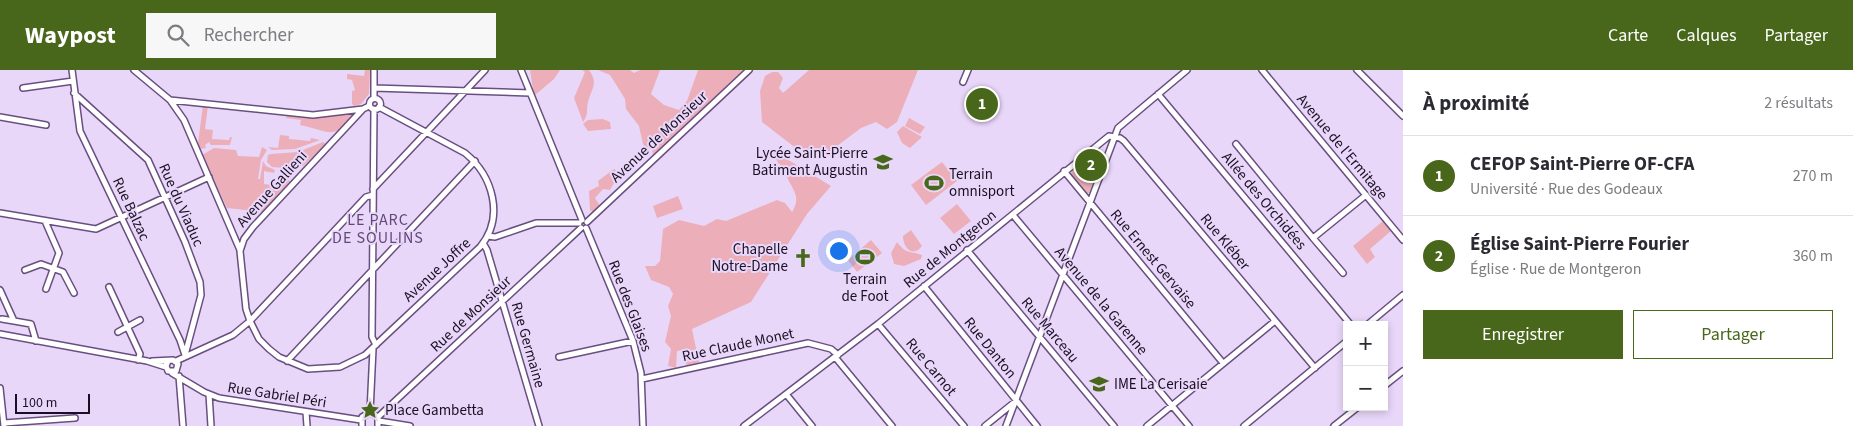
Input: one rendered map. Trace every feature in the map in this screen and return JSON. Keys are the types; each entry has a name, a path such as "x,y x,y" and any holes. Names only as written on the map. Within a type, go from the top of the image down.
{"street":[{"name":"Rue Balzac","path":"72,70 80,131 180,340 185,355"},
{"path":"134,70 170,100 184,120 200,153 240,251"},
{"path":"374,70 374,98 370,101 374,107 372,337 375,347 371,361 370,412 378,421 410,426"},
{"path":"0,334 147,361 176,361 185,355 233,335 250,321 366,197 373,192 485,70"},
{"name":"Rue des Glaises","path":"521,70 632,341 642,379 643,426"},
{"name":"Avenue de Monsieur","path":"583,224 749,70"},
{"path":"963,82 968,70"},
{"name":"Avenue de l'Ermitage","path":"1262,70 1403,240"},
{"path":"1357,70 1403,116"},
{"name":"Rue de Montgeron","path":"744,426 878,324 1106,138 1115,137 1120,126 1185,71"},
{"path":"23,88 73,81"},
{"path":"374,88 530,93"},
{"name":"Rue du Viaduc","path":"74,93 148,160 165,197 200,282 201,296 185,355"},
{"name":"Allée des Orchidées","path":"1158,94 1348,321"},
{"path":"374,98 380,102 374,107"},
{"path":"170,100 313,115 363,109"},
{"name":"Avenue Joffre","path":"365,355 483,243 488,236 493,216 493,198 488,180 475,162 464,154 374,107"},
{"name":"Avenue Gallieni","path":"365,355 340,367 308,369 287,361 269,349 259,339 246,309 240,251 244,239 253,227 363,109 374,107"},
{"path":"0,117 46,125"},
{"path":"1006,426 1115,137"},
{"name":"Rue Kléber","path":"1115,137 1124,141 1315,368"},
{"path":"1236,144 1342,272"},
{"path":"287,361 475,162"},
{"name":"Rue Ernest Gervaise","path":"1064,171 1223,363"},
{"path":"0,213 96,229 209,176"},
{"path":"1314,238 1366,195"},
{"name":"Avenue de la Garenne","path":"1013,215 1188,426"},
{"path":"44,221 59,253 46,289"},
{"path":"488,236 495,238 536,223 583,224"},
{"name":"Rue de Monsieur","path":"378,421 583,224"},
{"name":"Rue Germaine","path":"483,243 487,250 538,426"},
{"name":"Rue Marceau","path":"967,250 1114,426"},
{"path":"25,270 41,264 63,272 74,293"},
{"name":"Rue Danton","path":"924,286 1037,426"},
{"path":"109,288 140,354 138,360"},
{"path":"0,290 14,321"},
{"path":"1372,321 1403,295"},
{"path":"2,319 31,324 36,341"},
{"path":"118,332 140,320"},
{"path":"1147,426 1275,321"},
{"name":"Rue Carnot","path":"878,324 964,426"},
{"path":"559,357 632,341"},
{"name":"Rue Claude Monet","path":"642,379 808,343 832,349 836,356"},
{"path":"1244,426 1343,344"},
{"path":"365,355 371,361"},
{"path":"836,356 892,426"},
{"path":"147,361 166,367 172,372 178,368 176,361"},
{"path":"166,367 168,361"},
{"name":"Rue Gabriel Péri","path":"178,368 183,377"},
{"path":"1388,383 1403,371"},
{"name":"Rue Gabriel Péri","path":"172,372 209,394 228,400 362,423"},
{"path":"183,377 181,391 183,426"},
{"path":"0,388 4,425 75,418"},
{"path":"209,394 211,426"},
{"path":"786,394 812,426"},
{"path":"985,426 1016,400"},
{"path":"1334,426 1353,411"},
{"path":"306,412 307,426"},
{"path":"362,423 365,413 370,412"}],"shaded area":[{"path":"365,70 370,70 369,94 361,104 354,106 352,104 352,91 355,90 352,80 347,79 347,74 364,76"},
{"path":"530,70 560,70 554,79 534,96"},
{"path":"582,70 589,70 594,83 588,102 587,115 583,122 574,98 585,72"},
{"path":"598,70 630,70 634,73 640,70 660,70 651,94 664,105 679,110 687,101 698,70 744,70 653,156 652,146 648,149 643,144 639,126 626,109 625,99 610,75"},
{"path":"809,70 918,70 897,122 887,129 876,122 861,128 829,152 810,159 762,122 760,91 765,76 772,72 778,72 783,78 779,88 783,93"},
{"path":"203,105 208,106 205,129 213,130 212,139 229,140 232,137 230,145 211,145 209,142 205,145 206,148 200,149 198,143"},
{"path":"350,112 357,113 342,128 331,132 300,125 301,120 286,118 287,114 318,117"},
{"path":"909,118 925,127 920,134 905,126"},
{"path":"603,119 610,122 611,129 588,131 583,124 588,120"},
{"path":"903,126 922,137 910,148 902,143 897,132"},
{"path":"280,135 289,136 289,139 310,141 311,138 320,140 295,149 272,150 268,147 278,148"},
{"path":"323,142 326,144 303,166 286,164 285,168 272,167 267,162 268,155 298,152"},
{"path":"262,147 267,150 261,160 258,179 260,179 263,161 266,166 275,170 274,173 264,171 264,184 280,186 284,171 287,180 290,181 262,212 227,208 202,155 214,148 236,150 238,156 259,157"},
{"path":"772,150 831,186 807,214 751,302 692,329 699,363 687,367 683,350 677,351 676,368 668,366 671,349 665,342 671,316 668,306 673,294 669,287 651,280 645,266 655,266 660,261 663,229 679,220 704,226 717,219 726,221 777,200 785,203 792,212 796,195 785,169 778,163"},
{"name":"Terrain omnisport","path":"942,162 957,181 926,205 911,185"},
{"path":"1079,165 1084,173 1095,177 1089,193 1086,193 1070,174"},
{"path":"614,169 620,173 610,190 603,189 595,198 600,206 593,212 590,210 589,191 599,186 598,181"},
{"path":"678,196 683,209 657,218 653,206"},
{"path":"957,204 971,221 954,234 940,218"},
{"path":"1383,221 1391,231 1370,249 1375,257 1367,264 1353,246"},
{"path":"911,230 922,246 919,250 909,250 903,240 903,236"},
{"name":"Terrain de Foot","path":"871,240 882,253 857,272 848,260"},
{"path":"897,242 906,251 922,255 921,259 904,266 894,264 891,253"}],"place":[{"name":"CEFOP Saint-Pierre OF-CFA","path":"982,104"},
{"name":"Lycée Saint-Pierre Batiment Augustin","path":"883,162"},
{"name":"Église Saint-Pierre Fourier","path":"1091,165"},
{"name":"Terrain omnisport","path":"934,183"},
{"name":"Terrain de Foot","path":"865,257"},
{"name":"Chapelle Notre-Dame","path":"803,258"},
{"name":"IME La Cerisaie","path":"1099,384"},
{"name":"Place Gambetta","path":"370,410"}],"district":[{"name":"LE PARC DE SOULINS","path":"378,229"}]}
